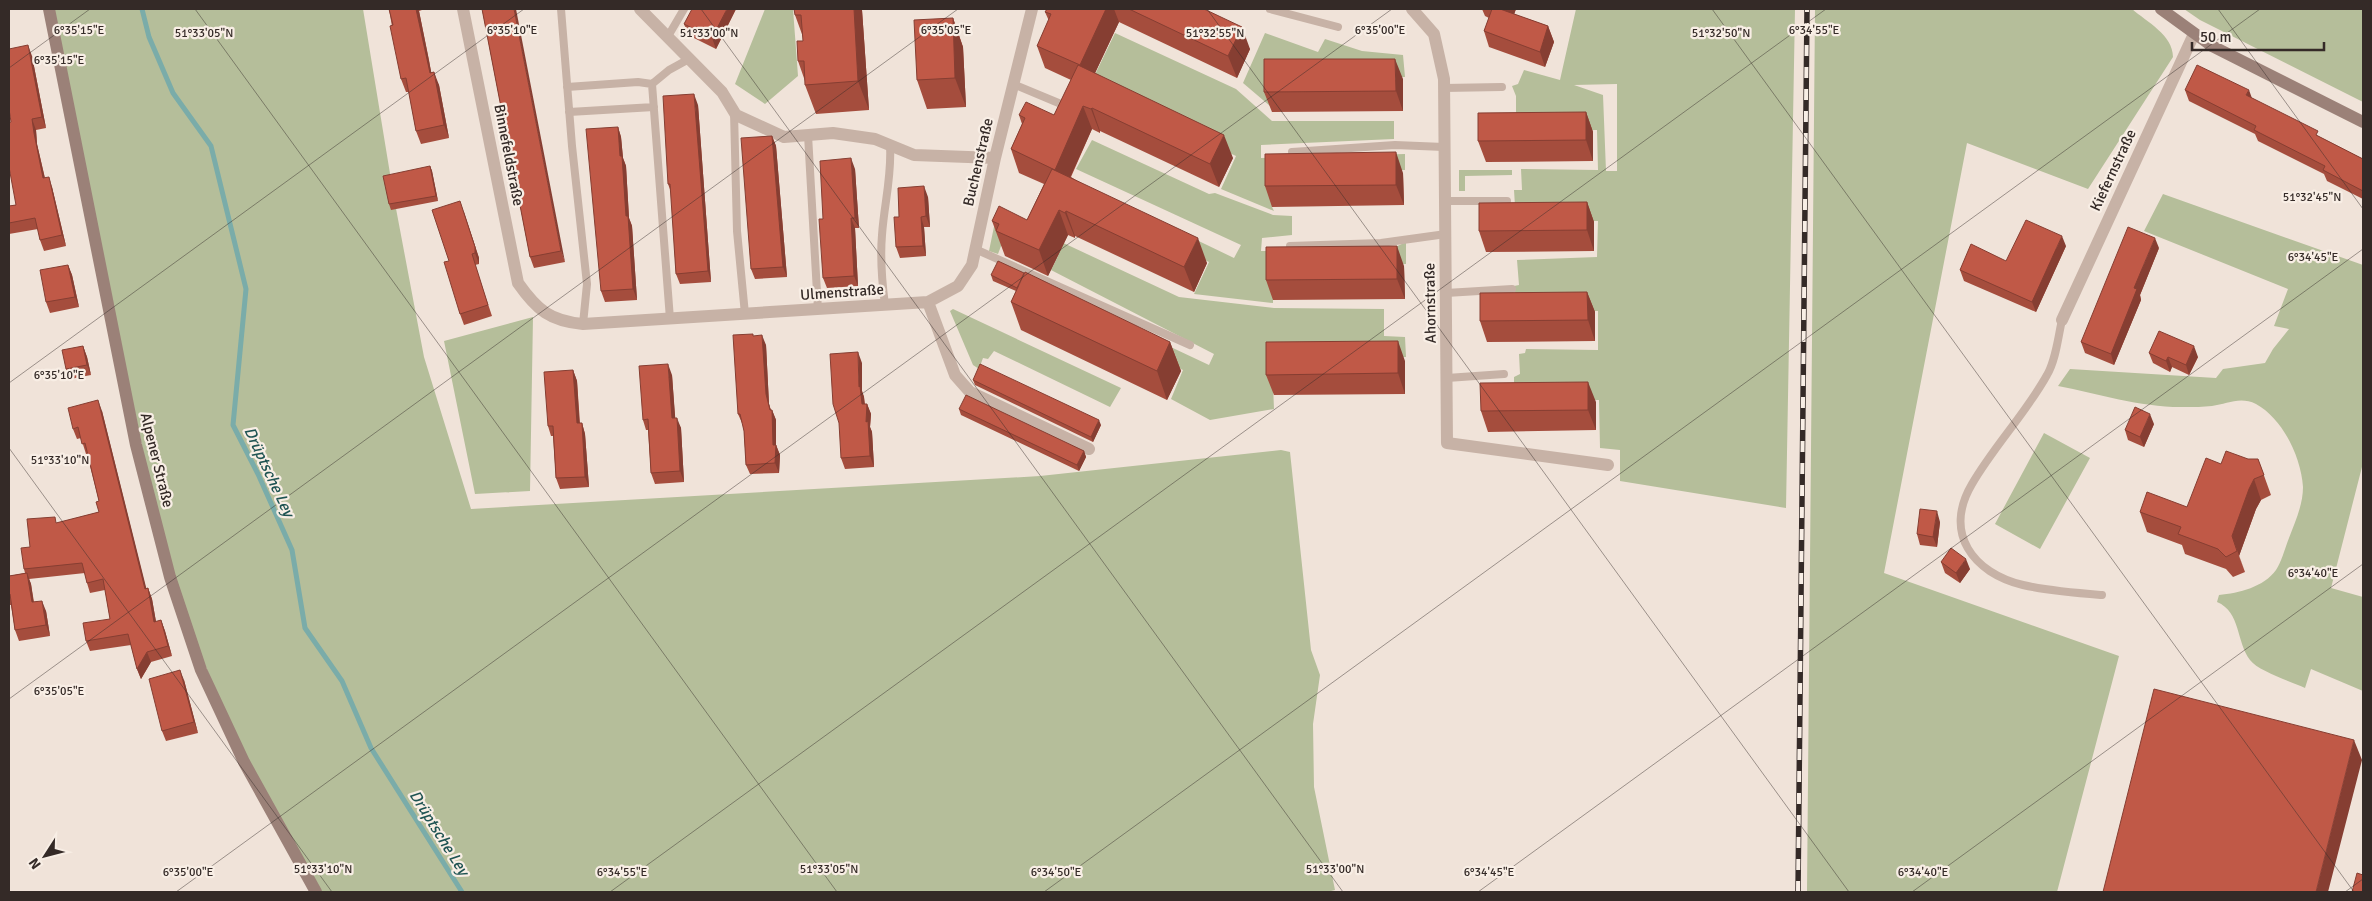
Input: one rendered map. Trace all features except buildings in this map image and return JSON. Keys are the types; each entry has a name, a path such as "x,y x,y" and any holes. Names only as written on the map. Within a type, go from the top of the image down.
{"street":[{"name":"Alpener Straße","path":"48,9 136,445 170,577 201,670 244,762 316,892"},
{"name":"Binnefeldstraße","path":"463,9 518,283 532,303"},
{"path":"640,9 722,92 736,115 784,137 833,133 875,139 914,155 995,158"},
{"name":"Buchenstraße","path":"928,302 958,286 972,265 995,158 1032,9"},
{"name":"Ahornstraße","path":"1412,9 1434,34 1444,88 1447,443 1608,465"},
{"path":"2161,9 2212,46 2363,122"},
{"name":"Kiefernstraße","path":"2062,320 2194,34"},
{"name":"Ulmenstraße","path":"532,303 548,315 564,322 583,324 928,302"},
{"path":"928,302 955,375 970,392 1089,449"}],"lane":[{"path":"561,9 569,112 587,284 583,324"},
{"path":"667,38 684,9"},
{"path":"1270,9 1338,27"},
{"path":"567,87 638,82 652,84 669,70 689,59"},
{"path":"652,84 670,319"},
{"path":"1013,84 1061,104"},
{"path":"1444,88 1502,87"},
{"path":"569,112 654,107"},
{"path":"734,111 738,231 745,314"},
{"path":"808,135 818,310"},
{"path":"1292,152 1395,145 1444,147"},
{"path":"885,305 882,273 882,234 891,163 890,146"},
{"path":"1445,201 1507,201"},
{"path":"1290,246 1380,244 1446,234"},
{"path":"976,249 1190,345"},
{"path":"1446,293 1512,289"},
{"path":"2062,320 2048,373 1970,486 1959,524 1970,553 1982,566 1997,574 2022,585 2070,593 2102,595"},
{"path":"1447,378 1504,374"}],"green space":[{"path":"49,9 363,9 394,198 424,357 471,509 1040,476 1281,450 1290,452 1311,650 1320,675 1313,724 1314,787 1335,890 1327,892 316,892 244,762 170,577"},
{"path":"765,9 793,9 798,76 765,104 735,84"},
{"path":"1576,9 1795,9 1786,508 1620,481 1620,450 1600,448 1599,400 1490,401 1514,386 1514,377 1520,374 1519,354 1525,353 1526,349 1598,350 1598,311 1489,311 1516,298 1514,286 1519,285 1517,260 1597,257 1598,221 1489,221 1515,206 1514,190 1522,190 1521,169 1598,170 1597,130 1488,131 1516,116 1516,96 1512,86 1518,84 1524,70 1560,80","holes":["1617,84 1617,171 1606,171 1603,95 1574,85"]},
{"path":"1815,9 2132,9 2164,36 2172,49 2173,57 2088,189 1967,143 1884,573 2119,656 2057,892 1807,892"},
{"path":"2184,9 2363,9 2363,102 2200,20"},
{"path":"1115,33 1236,89 1272,121 1394,121 1394,139 1261,145 1261,158 1405,154 1405,170 1280,172 1272,207 1274,211 1221,189 1236,156 1089,87"},
{"path":"1265,33 1318,52 1325,39 1362,51 1403,55 1405,77 1280,78 1270,106 1243,83"},
{"path":"1092,140 1209,194 1215,193 1273,215 1292,216 1292,235 1262,238 1261,251 1389,250 1406,242 1406,264 1273,265 1273,303 1194,294 1209,262 1063,193 1070,179 1234,258 1241,245 1076,169"},
{"path":"1459,170 1512,170 1512,175 1465,176 1465,191 1459,191"},
{"path":"2163,194 2363,265 2363,463 2331,588 2363,597 2363,691 2311,669 2305,688 2260,668 2250,660 2246,653 2230,613 2217,602 2219,595 2235,593 2258,585 2276,570 2302,500 2303,487 2299,463 2289,440 2266,411 2256,404 2244,401 2209,406 2169,407 2121,400 2058,386 2070,369 2216,378 2223,369 2265,363 2273,349 2289,329 2274,326 2288,289 2144,231"},
{"path":"997,212 1179,297 1274,308 1384,309 1384,336 1405,337 1406,357 1272,361 1274,409 1210,420 1171,399 1183,370 1036,301 1043,287 1209,365 1214,354 1051,270 1058,256 1001,246 998,254 989,251"},
{"path":"953,309 1121,388 1110,407 994,351 988,359 983,358 979,369 973,365 950,311"},
{"path":"533,317 530,491 475,494 444,341"},
{"path":"2044,433 2090,458 2040,549 1995,524"}],"waterway":[{"name":"Drüptsche Ley","path":"142,9 149,37 173,93 211,146 246,289 233,425 258,474 292,550 305,628 342,681 371,748 462,892"}],"railway":[{"path":"1798,892 1807,9"}]}
